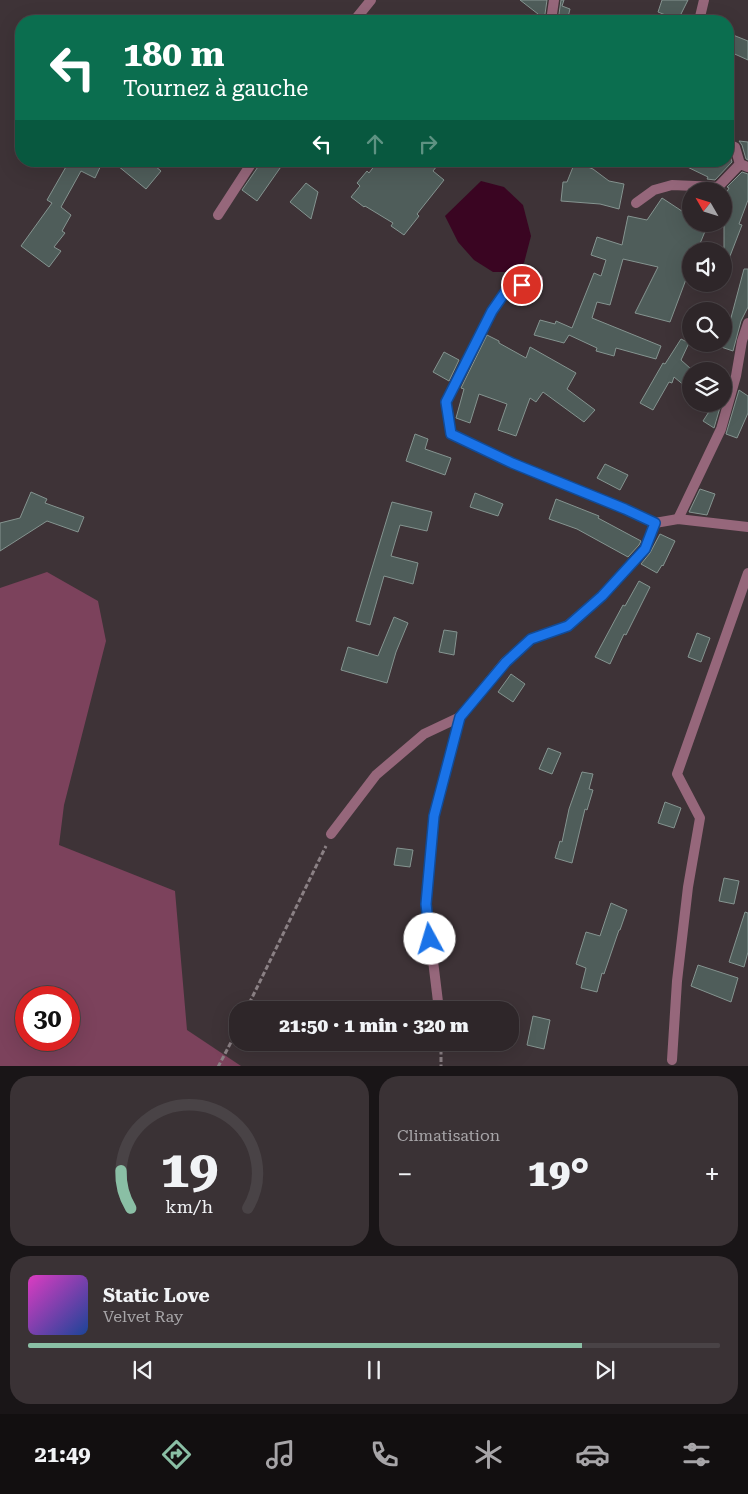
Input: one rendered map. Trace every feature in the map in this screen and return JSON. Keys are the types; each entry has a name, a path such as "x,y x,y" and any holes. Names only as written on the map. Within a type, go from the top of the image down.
{"street":[{"path":"359,15 370,0"},
{"path":"552,15 554,0"},
{"path":"700,15 704,0"},
{"path":"636,203 654,190 672,186 718,187 744,165 734,147"},
{"path":"218,215 249,167"},
{"path":"538,279 506,291 492,311 446,402 451,434 512,463 655,523 678,519 748,527"},
{"path":"678,519 721,430 736,376 742,340 748,323"},
{"path":"331,834 376,775 424,734 460,717 506,662 531,639 568,626 602,596 645,549 655,523"},
{"path":"672,1060 687,896 700,818 677,774 748,573"},
{"path":"438,1001 426,904 434,816 460,717"}],"path":[{"path":"250,1001 315,871 331,834"},
{"path":"218,1066 229,1046"},
{"path":"441,1051 442,1066"}],"shaded area":[{"path":"481,181 504,187 523,205 531,236 524,263 512,272 493,272 474,260 458,242 445,216"},
{"path":"47,572 98,601 106,641 64,805 59,845 175,891 187,1030 241,1066 0,1066 0,588"}],"building":[{"path":"520,0 547,0 545,15 538,14"},
{"path":"561,0 564,0 562,6 570,9 568,15 559,15"},
{"path":"662,0 688,0 680,15 666,15 658,12"},
{"path":"734,35 748,41 748,60 734,54"},
{"path":"739,141 748,142 748,160 746,159"},
{"path":"66,167 100,167 95,178 81,171 61,207 71,215 62,231 65,233 54,247 61,251 49,267 21,246 52,203 47,200"},
{"path":"119,167 156,167 161,171 146,189"},
{"path":"258,167 281,167 257,201 242,190"},
{"path":"374,167 436,167 433,171 444,180 417,214 419,216 404,235 391,226 393,223 364,207 351,197 360,186 357,183 367,171 369,173"},
{"path":"573,167 588,167 609,181 624,184 619,209 600,204 561,201 563,182 567,182"},
{"path":"687,167 727,167 715,180 707,179 708,177"},
{"path":"742,172 748,174 748,200 739,224 742,225 732,251 732,242 724,242 724,232 732,232 732,182"},
{"path":"306,183 318,192 311,219 290,202"},
{"path":"662,198 682,211 682,232 705,232 701,242 682,242 682,290 670,322 635,313 658,267 623,259 610,305 597,302 592,318 661,346 656,359 616,348 614,356 596,351 597,348 569,335 564,343 534,335 540,320 555,324 556,321 572,328 594,273 601,276 606,260 591,255 597,237 622,245 628,216 647,220"},
{"path":"744,269 748,269 748,307 741,321 733,351 732,314"},
{"path":"487,335 526,358 530,347 576,373 567,389 595,410 584,422 543,392 536,402 530,398 516,436 498,430 507,404 479,394 470,423 456,418 464,389 461,388"},
{"path":"682,340 682,352 685,352 681,360 683,362 682,384 674,377 672,383 669,382 653,410 640,403 663,363 665,364"},
{"path":"444,352 459,360 449,381 433,372"},
{"path":"739,390 748,396 748,413 737,438 726,434"},
{"path":"709,412 719,412 714,428 703,421"},
{"path":"415,434 428,439 425,449 451,458 445,475 406,461"},
{"path":"605,464 628,475 620,490 597,478"},
{"path":"700,489 715,494 707,515 689,512"},
{"path":"31,492 47,499 45,503 84,517 78,532 47,521 0,551 0,523 20,518"},
{"path":"475,493 503,504 498,516 470,507"},
{"path":"556,499 599,516 598,518 641,541 639,545 628,557 577,529 549,519"},
{"path":"392,502 432,512 427,531 400,525 391,556 418,563 413,584 384,576 370,625 356,621"},
{"path":"660,534 675,541 663,566 657,573 641,564 650,553"},
{"path":"639,581 650,587 610,664 595,657 623,605 625,606"},
{"path":"394,617 408,623 396,652 387,683 341,670 348,647 378,656"},
{"path":"444,630 457,632 454,655 439,652"},
{"path":"697,633 710,638 701,662 688,657"},
{"path":"511,674 525,684 513,702 498,692"},
{"path":"548,748 561,753 552,774 539,769"},
{"path":"582,772 593,774 589,789 593,790 587,810 585,809 572,863 555,858 560,841 562,842 569,809"},
{"path":"665,802 681,808 674,828 658,823"},
{"path":"397,848 413,850 410,867 394,865"},
{"path":"724,878 739,881 734,904 719,901"},
{"path":"611,903 627,910 620,930 604,974 602,973 597,992 581,988 586,968 576,964 586,932 600,936"},
{"path":"745,912 748,913 748,952 744,967 729,962"},
{"path":"698,965 738,978 731,1002 691,986"},
{"path":"533,1016 550,1020 544,1049 527,1045"}],"route":[{"path":"430,939 426,904 434,816 460,717 506,662 531,639 568,626 602,596 645,549 655,523 512,463 451,434 446,402 492,311 506,291 522,285"}]}
